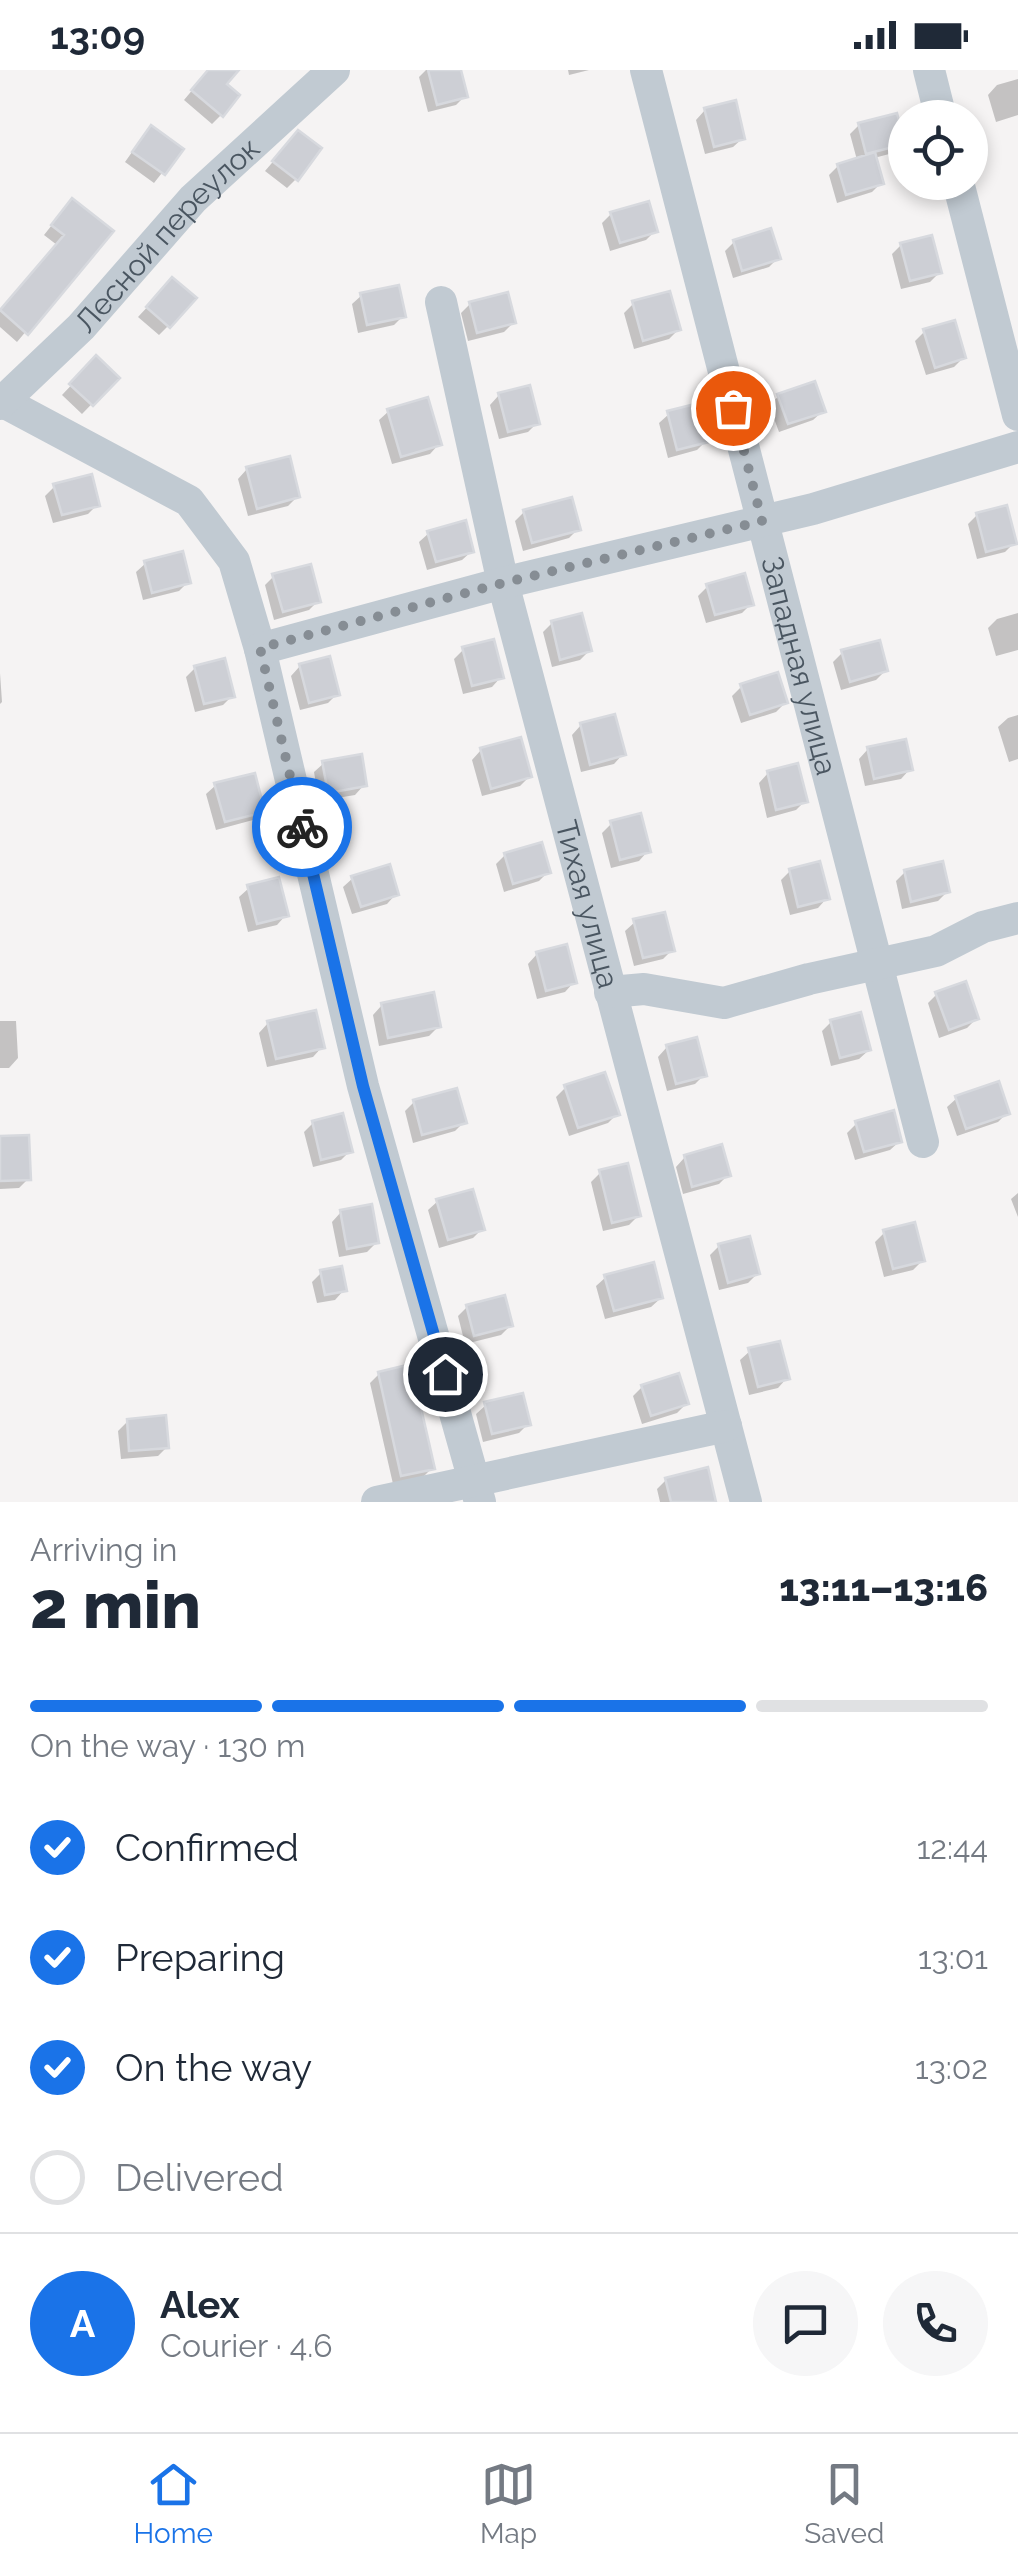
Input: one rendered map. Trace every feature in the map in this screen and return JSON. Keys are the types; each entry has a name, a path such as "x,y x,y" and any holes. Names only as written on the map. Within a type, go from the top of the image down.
{"street":[{"name":"Лесной переулок","path":"1,402 81,327 193,199 334,70"},
{"name":"Западная улица","path":"646,70 923,1142"},
{"path":"929,70 936,100"},
{"path":"963,200 1018,414"},
{"name":"Тихая улица","path":"441,302 503,583 746,1502"},
{"path":"1,402 189,501 234,561 260,648 363,1086 478,1492"},
{"path":"260,648 503,583 832,503 1018,447"},
{"path":"610,992 644,989 724,1003 936,951 983,926 1018,918"},
{"path":"377,1502 478,1492 726,1426"}],"building":[{"path":"208,70 239,70 227,84 240,95 223,117 191,90"},
{"path":"428,70 461,70 468,97 437,105"},
{"path":"736,100 745,139 714,147 704,108"},
{"path":"888,115 888,148 866,154 858,123"},
{"path":"151,125 184,149 165,175 132,152"},
{"path":"298,130 322,148 298,181 272,161"},
{"path":"875,152 884,184 846,195 837,164"},
{"path":"72,198 114,231 28,335 0,310 64,235 51,225"},
{"path":"649,201 658,232 620,243 610,212"},
{"path":"771,228 781,259 742,271 733,240"},
{"path":"932,235 942,273 910,281 900,243"},
{"path":"172,277 197,298 170,328 146,307"},
{"path":"399,285 406,317 367,325 360,293"},
{"path":"670,291 681,330 643,341 632,301"},
{"path":"508,292 516,323 477,333 469,302"},
{"path":"955,320 966,358 935,368 923,329"},
{"path":"96,355 120,378 93,406 69,384"},
{"path":"815,381 826,412 788,424 777,394"},
{"path":"530,385 540,424 508,432 498,393"},
{"path":"428,397 442,445 401,457 387,409"},
{"path":"699,403 709,442 677,450 667,411"},
{"path":"290,456 300,497 257,509 246,467"},
{"path":"92,474 100,506 62,515 53,484"},
{"path":"572,497 581,530 532,543 523,510"},
{"path":"1007,505 1017,544 986,552 976,513"},
{"path":"466,520 474,552 436,562 427,531"},
{"path":"183,551 191,583 152,593 144,561"},
{"path":"311,564 321,602 283,612 272,574"},
{"path":"745,573 754,605 715,615 706,584"},
{"path":"582,613 592,651 560,660 551,621"},
{"path":"494,639 504,678 472,686 462,647"},
{"path":"880,640 888,671 850,682 841,650"},
{"path":"330,656 340,695 309,703 299,664"},
{"path":"225,658 235,697 204,704 194,666"},
{"path":"778,672 788,703 750,715 740,684"},
{"path":"615,714 626,755 590,765 580,723"},
{"path":"521,737 532,777 491,789 480,748"},
{"path":"906,739 913,770 874,779 867,747"},
{"path":"362,754 367,786 328,793 322,761"},
{"path":"798,763 808,802 776,810 767,771"},
{"path":"255,773 265,812 225,822 214,783"},
{"path":"641,813 651,852 620,860 610,821"},
{"path":"542,842 551,873 513,884 504,853"},
{"path":"820,861 830,899 798,907 789,869"},
{"path":"943,861 950,892 911,902 904,870"},
{"path":"390,864 399,895 361,907 351,876"},
{"path":"279,877 289,916 257,924 247,885"},
{"path":"665,912 675,951 643,958 633,919"},
{"path":"567,944 577,983 546,991 536,952"},
{"path":"966,981 979,1019 949,1030 935,992"},
{"path":"434,992 441,1027 388,1038 381,1003"},
{"path":"316,1010 325,1048 276,1059 267,1021"},
{"path":"861,1012 871,1050 840,1058 830,1020"},
{"path":"697,1037 707,1076 676,1084 666,1045"},
{"path":"605,1072 620,1115 578,1128 564,1085"},
{"path":"999,1081 1010,1114 966,1129 955,1096"},
{"path":"457,1088 467,1123 422,1135 413,1100"},
{"path":"894,1110 902,1142 864,1152 855,1121"},
{"path":"343,1113 353,1152 321,1160 312,1121"},
{"path":"29,1135 31,1180 0,1181 0,1136"},
{"path":"722,1144 731,1176 692,1187 684,1155"},
{"path":"628,1163 641,1216 612,1223 599,1170"},
{"path":"473,1189 485,1230 448,1240 436,1199"},
{"path":"372,1204 379,1243 347,1249 340,1210"},
{"path":"915,1222 925,1261 893,1269 883,1230"},
{"path":"750,1236 760,1274 728,1283 718,1244"},
{"path":"654,1262 663,1298 614,1311 604,1275"},
{"path":"342,1266 347,1291 325,1295 320,1270"},
{"path":"505,1295 513,1326 474,1336 466,1305"},
{"path":"780,1341 790,1379 758,1387 748,1348"},
{"path":"411,1364 435,1469 401,1476 378,1372"},
{"path":"679,1373 689,1404 651,1416 641,1385"},
{"path":"523,1393 531,1425 492,1434 484,1402"},
{"path":"166,1415 169,1448 129,1451 127,1419"},
{"path":"708,1467 716,1502 671,1502 665,1478"}],"way so far":[{"path":"302,827 260,648 503,583 762,521 733,408"}],"route":[{"path":"302,827 363,1086 445,1374"}]}
